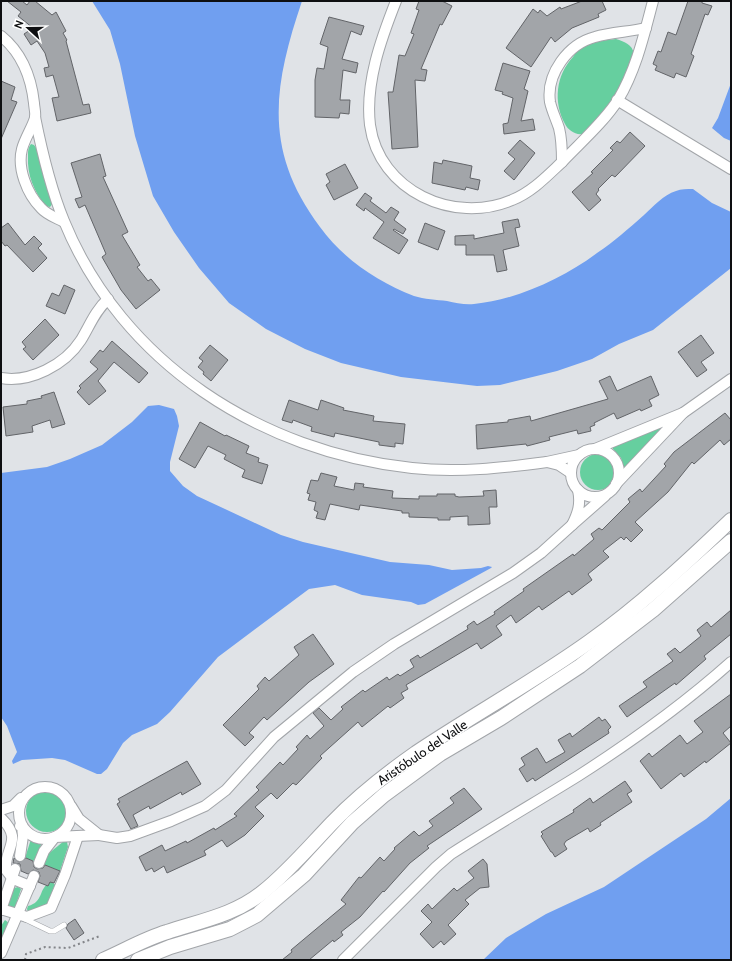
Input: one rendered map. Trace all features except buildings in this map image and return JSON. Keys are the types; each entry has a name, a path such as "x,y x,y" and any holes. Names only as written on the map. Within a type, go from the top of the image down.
{"street":[{"path":"396,1 378,53 372,88 370,120 375,142 382,157 393,174 406,187 425,199 452,208 482,209 508,202 523,195 544,179 587,136 618,100 631,75 653,1"},
{"path":"562,162 562,143 549,93 557,66 566,54 579,43 594,37 646,28"},
{"path":"1,36 17,52 28,74 35,117 48,174 64,222 94,280 133,331 153,352 196,388 244,418 296,442 358,460 412,469 468,470 547,462 579,455 683,413"},
{"path":"618,100 731,169"},
{"path":"35,117 22,149 21,166 34,200 41,208 64,222"},
{"path":"1,378 35,374 49,369 62,360 81,340 96,311 108,299"},
{"path":"22,826 32,836 40,839 99,835 117,838 130,836 192,813 205,806 226,790 274,737 353,672 394,644 513,574 541,553 609,492 683,413 731,379"},
{"path":"595,449 610,454 615,461 618,472 616,484"},
{"path":"579,455 572,466 571,473 574,485 578,490 590,497 603,496 609,492"},
{"path":"547,462 559,465 571,473"},
{"path":"572,525 580,507 578,490"},
{"name":"Aristóbulo del Valle","path":"103,960 133,945 168,931 216,918 241,906 262,893 349,807 382,778 416,753 549,670 591,641 649,595 731,520"},
{"name":"Aristóbulo del Valle","path":"138,960 170,947 230,929 257,915 304,875 352,823 384,795 440,754 501,718 597,654 654,610 731,540"},
{"path":"343,960 436,867 451,854 578,776 645,730 708,682 731,662"},
{"path":"1,810 14,806 24,796 38,787 54,788 64,794 79,819 99,835"},
{"path":"20,856 23,836 18,810 24,796"},
{"path":"39,863 44,851 55,837 67,828 72,812 70,805"},
{"path":"1,818 10,829 13,838 6,868 12,879 30,886"},
{"path":"10,829 22,826"},
{"path":"15,869 1,909 18,915 34,916 51,908 65,875 78,836"},
{"path":"1,954 34,876"}],"lane":[{"path":"18,915 50,931 54,931 64,925"}],"path":[{"path":"25,960 26,954 45,947 68,948 100,936"}],"green space":[{"path":"616,39 628,44 632,48 634,54 633,61 621,84 596,122 582,134 574,133 566,126 561,116 559,107 558,89 563,72 567,64 581,48 589,44"},
{"path":"31,144 37,149 53,203 50,207 45,206 41,200 30,176 28,153"},
{"path":"664,425 666,426 624,469 621,458 613,449 613,446"},
{"path":"598,454 611,459 616,472 611,485 598,490 585,485 580,472 585,459"},
{"path":"47,790 62,796 68,811 62,826 47,832 32,826 26,811 32,796"},
{"path":"31,839 41,843 34,861 25,858"},
{"path":"64,841 67,842 68,847 60,871 44,865 48,854"},
{"path":"50,882 55,884 47,905 28,912 28,906 36,902 46,885"},
{"path":"18,887 21,889 15,908 12,909 8,905 14,888"},
{"path":"5,920 9,923 1,945 1,926"}],"water":[{"path":"92,1 302,1 292,32 280,90 279,118 282,145 289,172 302,199 320,227 339,249 362,268 387,284 414,296 460,304 474,304 490,302 523,293 555,279 584,262 615,240 663,198 678,190 684,189 693,189 712,203 731,212 731,268 653,330 619,344 592,359 557,371 500,385 477,386 401,377 341,363 305,349 266,329 229,303 199,268 174,232 153,196 135,136 120,64 110,30"},
{"path":"731,83 731,141 724,138 712,128 718,118"},
{"path":"159,405 174,409 179,426 170,462 170,471 183,486 197,496 281,535 303,542 390,562 429,565 452,570 481,568 488,566 492,567 425,604 418,605 411,602 362,595 335,585 309,589 218,657 170,712 157,724 132,735 123,743 107,769 101,774 97,774 65,760 52,758 22,760 13,764 12,761 17,752 7,726 1,717 1,473 47,467 70,459 102,445 132,422 148,406"},
{"path":"731,798 731,960 483,960 506,938 546,914 604,887 706,819"}]}
